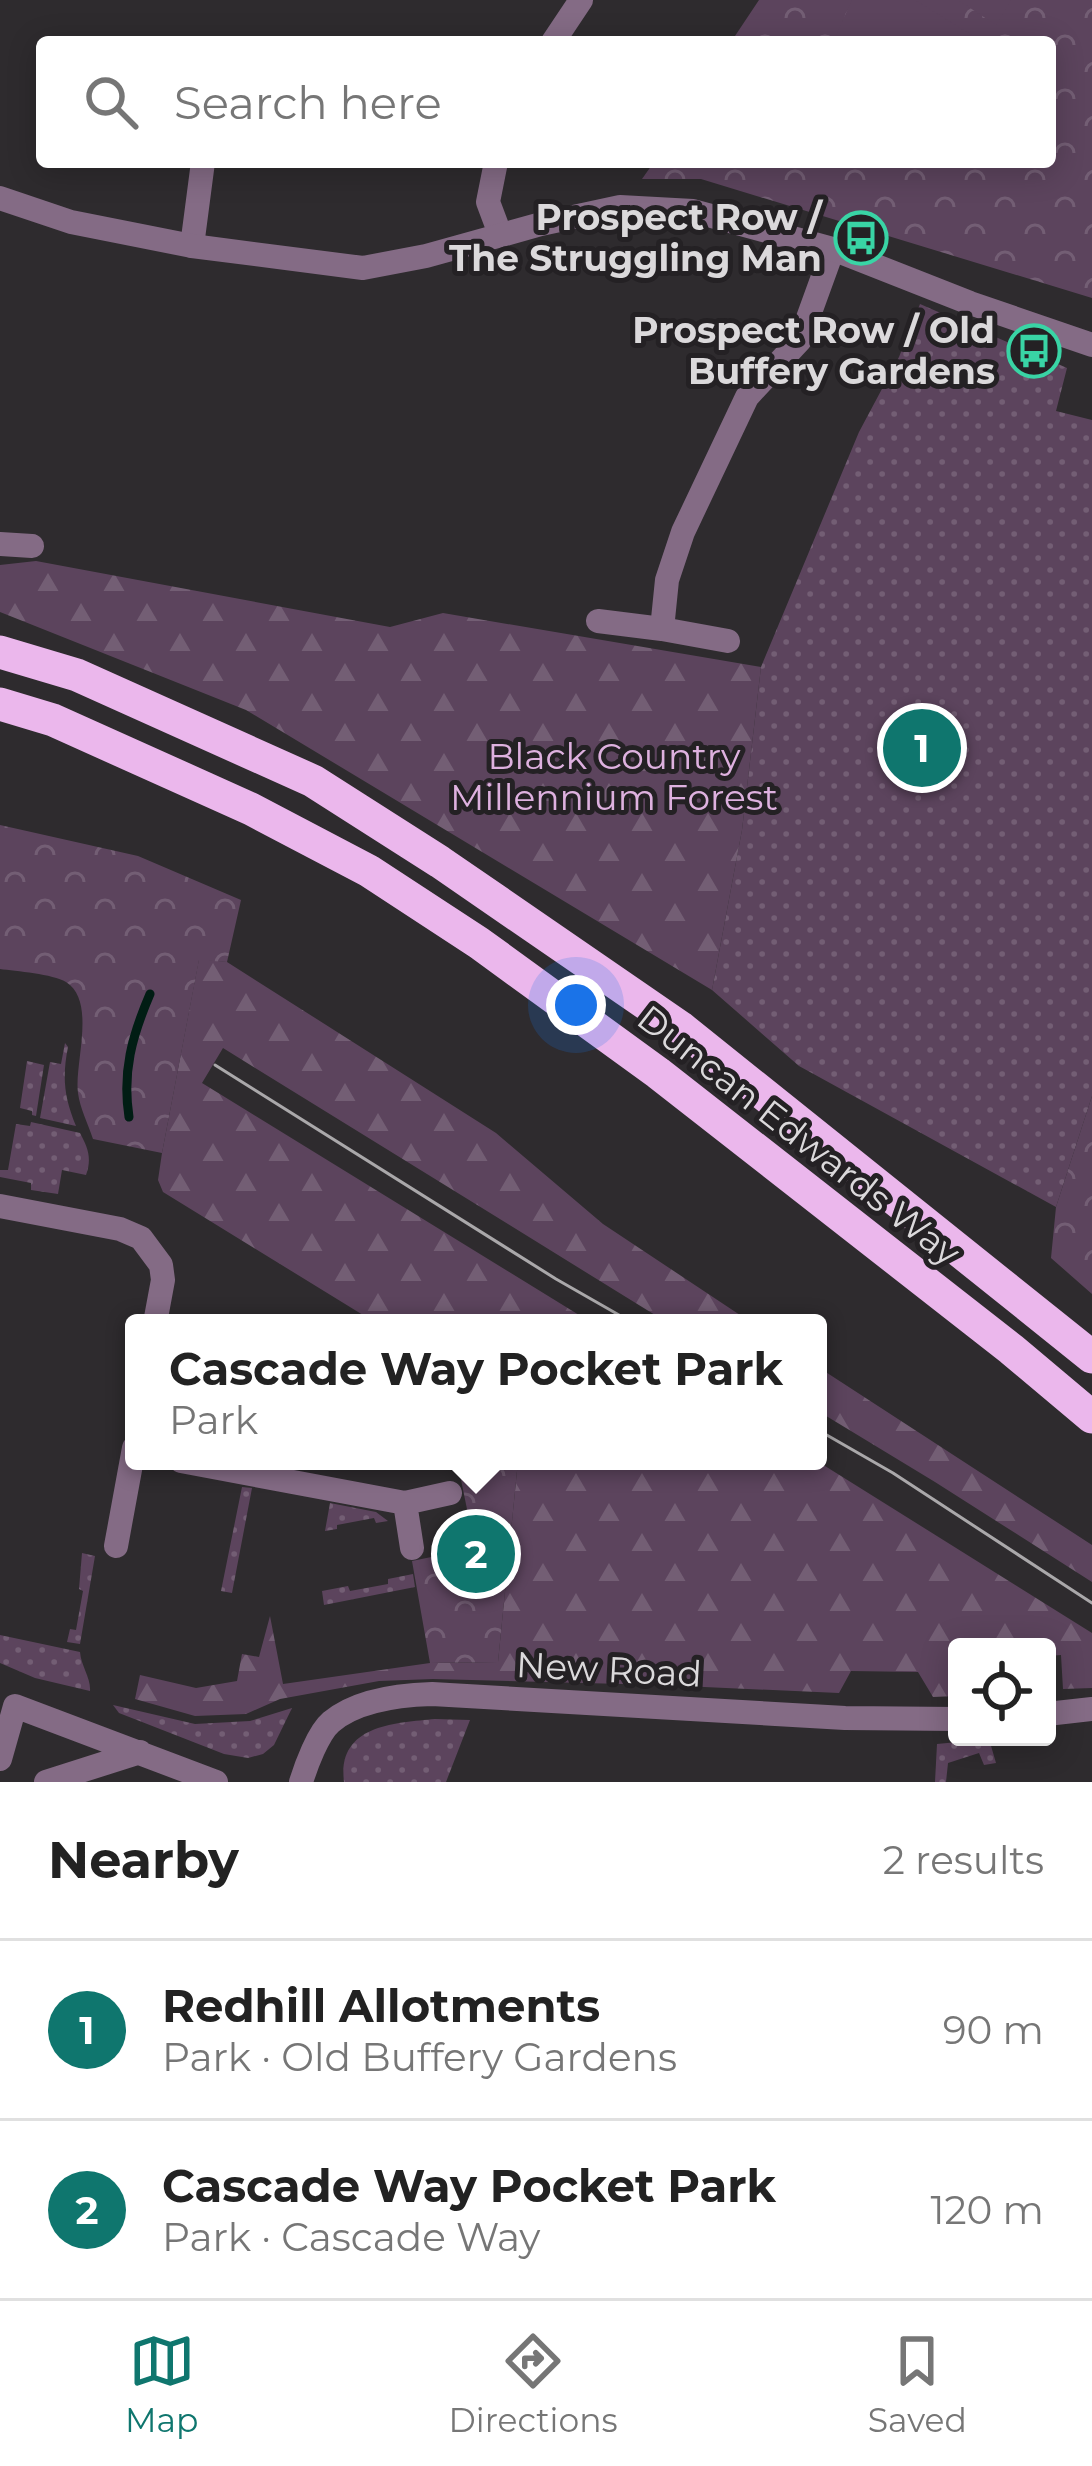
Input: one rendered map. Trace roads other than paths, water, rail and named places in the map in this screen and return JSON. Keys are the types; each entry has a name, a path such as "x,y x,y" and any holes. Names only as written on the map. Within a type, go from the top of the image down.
{"highway":[{"name":"Duncan Edwards Way","path":"0,652 77,675 313,781 422,850 680,1027 1092,1357"},
{"name":"Duncan Edwards Way","path":"0,704 73,729 251,809 369,871 479,943 658,1073 1092,1417"}],"street":[{"path":"557,36 581,0"},
{"path":"192,246 202,168"},
{"path":"495,168 488,202 500,234"},
{"path":"0,198 71,222 192,246 363,268 620,207 693,211 833,249 1092,345"},
{"path":"662,629 667,580 683,532 747,397 800,340 833,249"},
{"path":"0,544 32,546"},
{"path":"598,621 728,641"},
{"path":"0,1206 120,1228 141,1238 161,1265 157,1314"},
{"path":"116,1546 130,1470"},
{"path":"230,1470 404,1503 450,1493"},
{"path":"404,1503 412,1548"},
{"name":"New Road","path":"301,1782 329,1723 367,1703 399,1695 844,1718 948,1719"},
{"path":"0,1759 8,1703 216,1782"},
{"path":"1056,1713 1092,1709"},
{"path":"46,1782 140,1752"}],"waterway":[{"path":"129,1117 130,1054 150,994"}],"tram line":[{"path":"215,1065 617,1314"},
{"path":"827,1435 1092,1603"}],"place":[{"name":"Prospect Row / The Struggling Man","path":"861,238"},
{"name":"Prospect Row / Old Buffery Gardens","path":"1034,351"},
{"name":"Redhill Allotments","path":"922,748"},
{"name":"Cascade Way Pocket Park","path":"476,1554"}],"park label":[{"name":"Black Country Millennium Forest","path":"614,776"}]}
